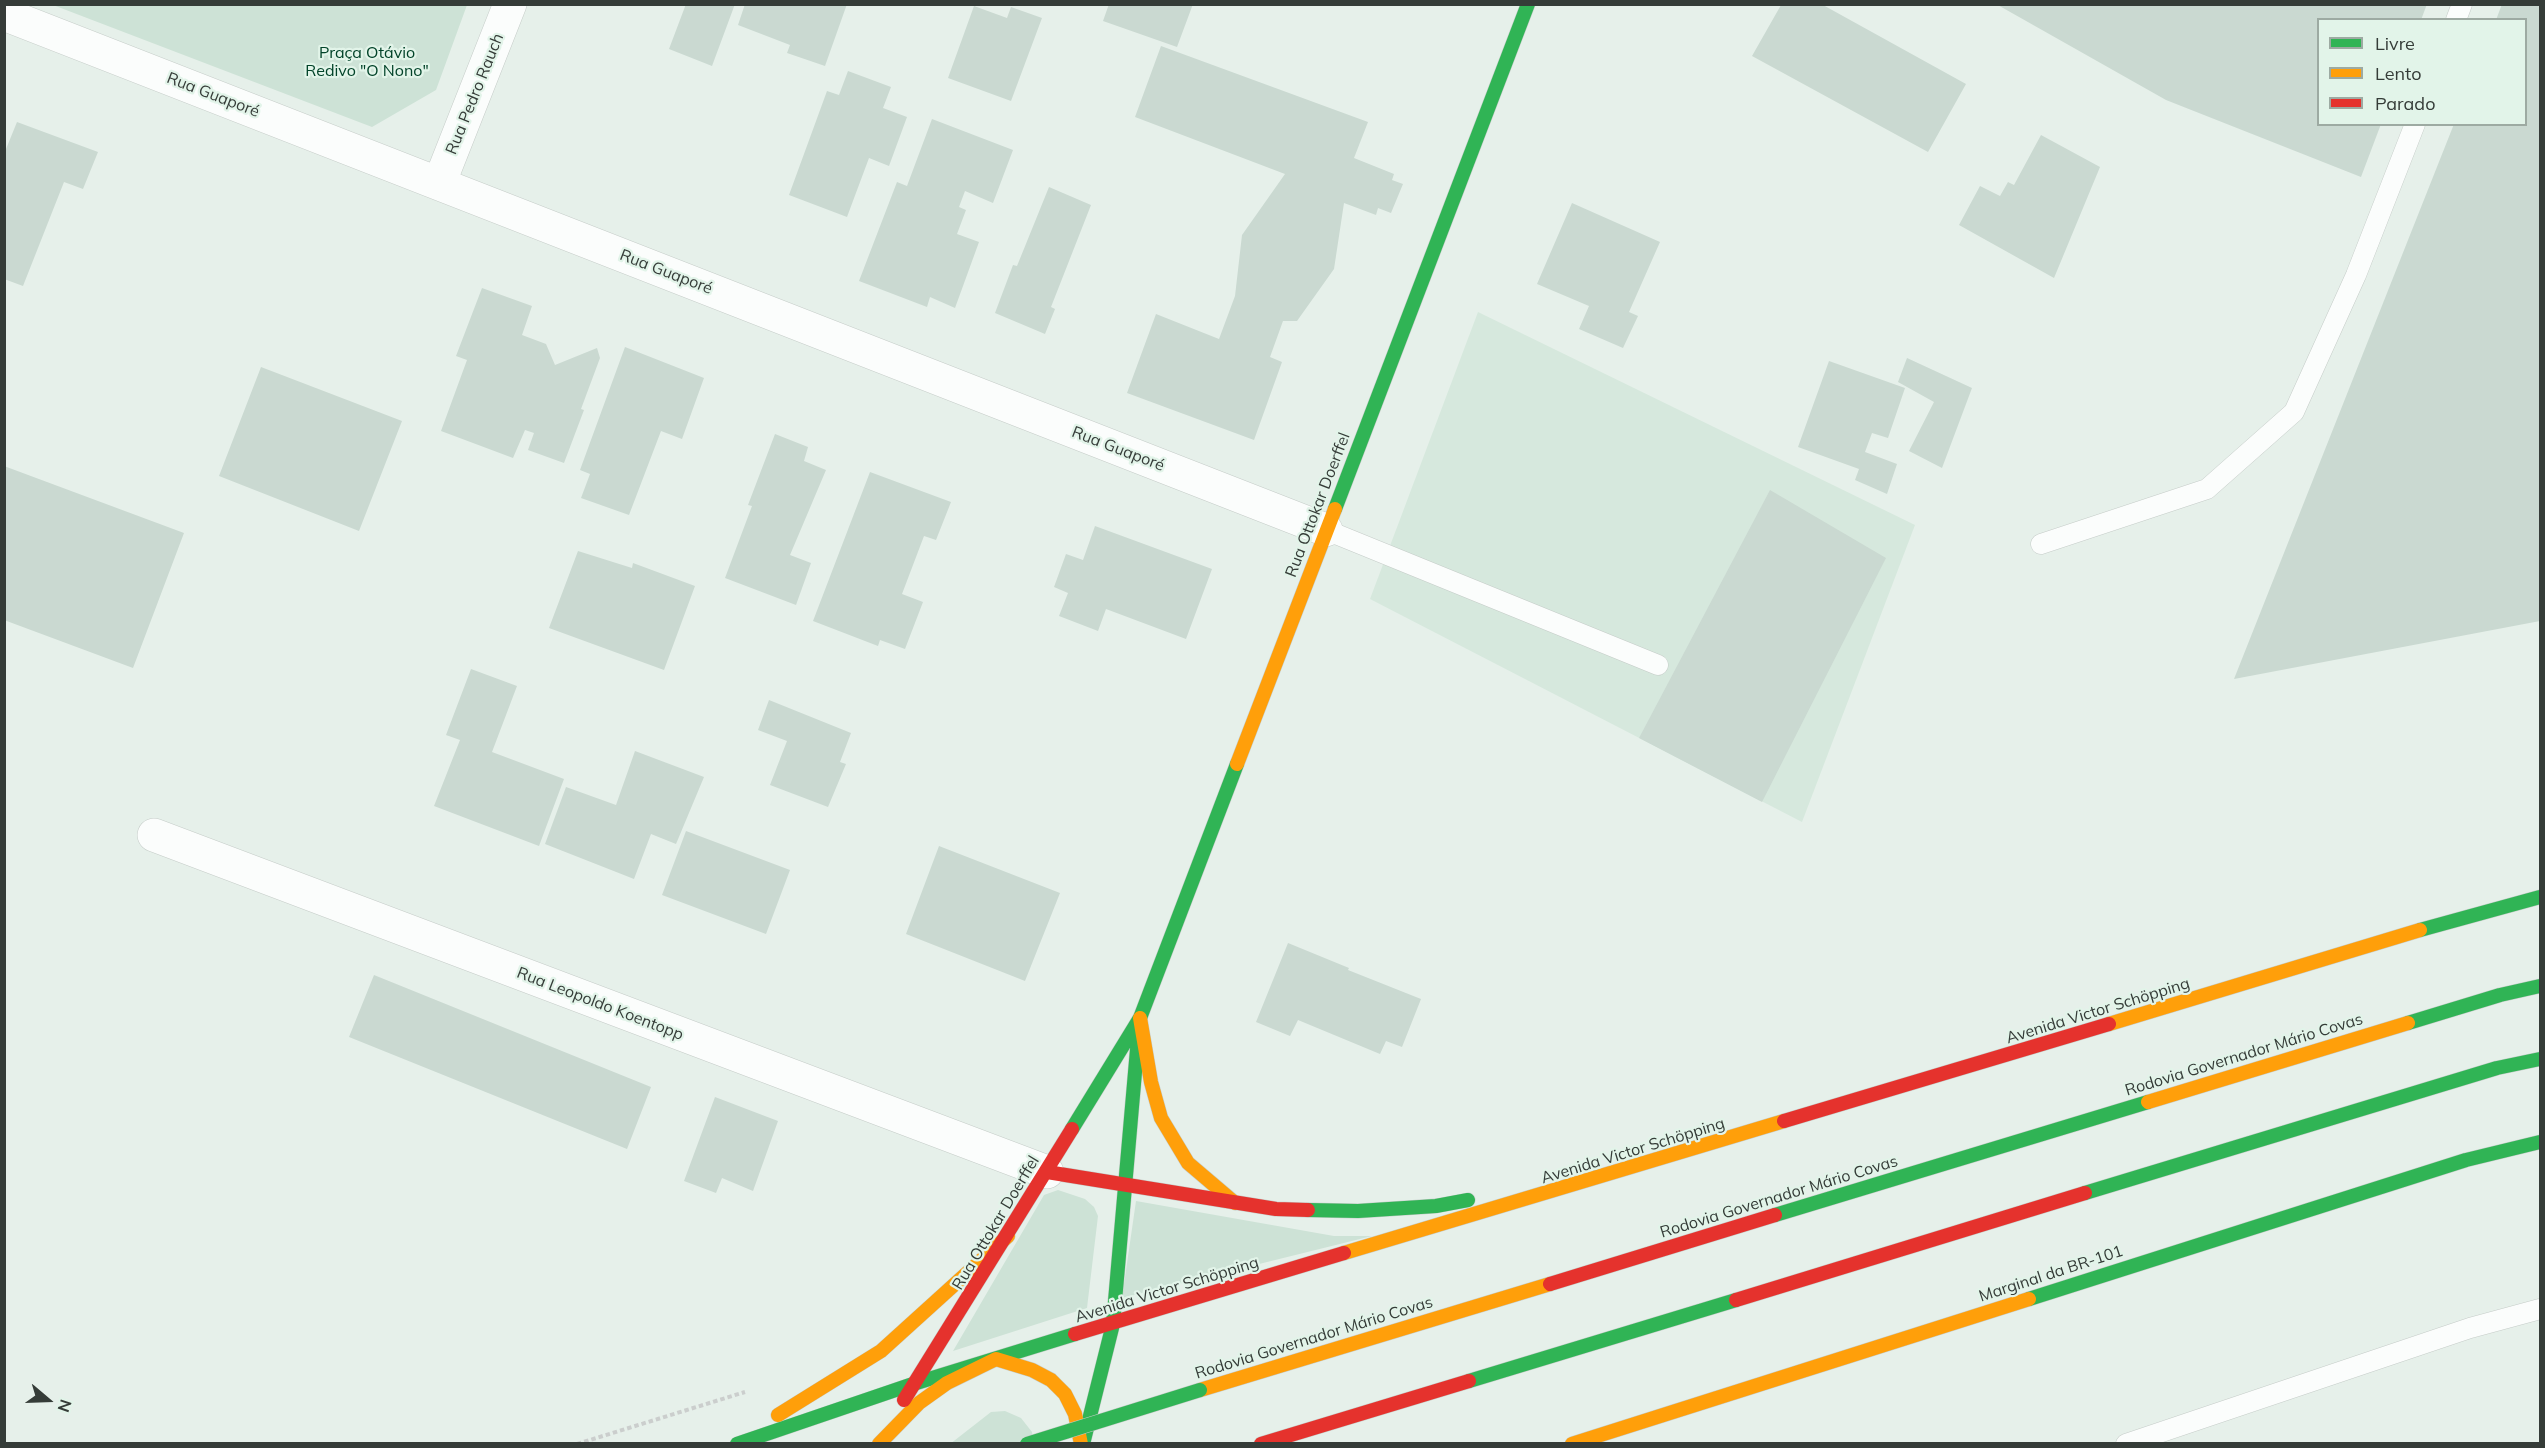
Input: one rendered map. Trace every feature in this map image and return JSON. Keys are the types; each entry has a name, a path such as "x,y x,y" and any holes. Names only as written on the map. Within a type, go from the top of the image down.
{"main road":[{"name":"Rua Ottokar Doerffel","path":"878,1443 1008,1236 1140,1018 1528,4"},
{"name":"Avenida Victor Schöpping","path":"737,1443 913,1384 2448,922 2541,897"},
{"name":"Rodovia Governador Mário Covas","path":"1028,1443 2500,995 2541,986"},
{"name":"Rua Ottokar Doerffel","path":"1082,1443 1113,1324 1140,1018"},
{"path":"1140,1018 1151,1082 1161,1118 1188,1163 1235,1203"},
{"path":"1261,1443 2497,1068 2541,1059"},
{"name":"Marginal da BR-101","path":"1572,1443 2466,1160 2541,1142"},
{"path":"1047,1172 1276,1209 1358,1211 1436,1206 1589,1181"},
{"path":"729,1443 881,1351 1008,1236"},
{"path":"878,1443 919,1403 947,1383 996,1359 1032,1370 1051,1380 1065,1394 1075,1414 1082,1443"}],"street":[{"name":"Rua Pedro Rauch","path":"439,184 510,4"},
{"name":"Rua Guaporé","path":"4,14 1326,530"},
{"name":"Rua Leopoldo Koentopp","path":"154,835 1047,1172"}],"lane":[{"path":"2041,544 2207,489 2294,412 2356,275 2414,126"},
{"path":"1326,530 1658,665"},
{"path":"2126,1443 2470,1328 2541,1309"}],"shaded area":[{"path":"1478,312 1915,525 1802,822 1370,599"}],"green space":[{"name":"Praça Otávio Redivo \"O Nono\"","path":"53,5 467,5 436,90 372,127"},
{"path":"1058,1190 1085,1199 1094,1207 1098,1216 1087,1308 953,1351 1044,1195"},
{"path":"1136,1201 1334,1236 1372,1236 1122,1298"},
{"path":"1005,1411 1021,1418 1032,1432 1034,1444 950,1444 991,1412"}],"building":[{"path":"686,4 735,4 712,66 669,49"},
{"path":"745,4 847,4 825,66 787,53 790,45 738,25"},
{"path":"1109,4 1193,4 1177,47 1103,21"},
{"path":"1996,4 2427,4 2422,18 2317,18 2317,126 2380,126 2361,177 2166,100"},
{"path":"2502,4 2540,4 2540,621 2234,679 2453,126 2527,126 2527,18 2497,18"},
{"path":"1781,5 1823,5 1966,84 1928,152 1752,56"},
{"path":"974,6 1007,18 1011,7 1042,18 1011,101 948,78"},
{"path":"1161,46 1368,122 1354,158 1394,174 1392,180 1403,184 1391,213 1378,208 1376,215 1344,203 1334,269 1297,321 1283,321 1270,357 1282,362 1254,440 1127,393 1156,314 1219,339 1235,296 1242,235 1285,174 1135,117"},
{"path":"848,71 891,87 883,108 907,117 889,166 869,158 847,217 789,195 827,91 839,95"},
{"path":"932,119 1013,150 993,203 965,191 959,207 966,210 957,234 979,242 955,308 930,297 927,307 859,281 897,182 907,186"},
{"path":"17,122 98,152 83,189 64,182 23,286 4,279 4,154"},
{"path":"2041,135 2100,167 2054,278 1959,225 1980,186 2000,196 2008,182 2014,185"},
{"path":"1049,187 1091,205 1051,307 1055,309 1045,334 995,313 1013,265 1017,266"},
{"path":"1572,203 1660,242 1629,312 1638,316 1623,348 1579,329 1589,306 1537,284"},
{"path":"482,288 532,306 522,335 546,344 555,365 597,348 600,358 564,463 528,450 534,433 525,430 513,458 441,431 467,360 456,356"},
{"path":"625,347 704,378 682,439 661,431 629,515 581,498 590,474 580,470"},
{"path":"1907,358 1972,388 1942,468 1909,451 1934,402 1898,382"},
{"path":"1829,361 1905,388 1888,438 1872,433 1865,452 1897,464 1887,494 1855,480 1859,469 1798,447"},
{"path":"261,367 402,421 359,531 219,476"},
{"path":"775,434 808,447 804,461 826,470 790,555 811,563 796,605 725,578 752,506 748,505"},
{"path":"4,466 184,533 133,668 4,620"},
{"path":"870,472 951,502 936,540 924,536 902,594 923,602 905,649 880,640 878,646 813,621"},
{"path":"1770,490 1886,558 1762,802 1639,738"},
{"path":"1095,526 1212,569 1186,639 1106,609 1098,631 1059,616 1068,593 1054,587 1066,554 1083,560"},
{"path":"578,551 632,568 633,563 695,586 664,670 549,628"},
{"path":"471,669 517,686 492,752 564,779 539,846 434,806 460,740 446,735"},
{"path":"769,700 851,733 840,762 846,764 828,807 770,785 787,741 758,730"},
{"path":"635,751 704,777 676,844 651,834 634,879 545,844 566,787 616,805"},
{"path":"686,831 790,870 766,934 662,895"},
{"path":"939,846 1060,893 1025,981 906,934"},
{"path":"1288,943 1421,999 1402,1047 1386,1041 1380,1054 1298,1020 1290,1036 1256,1022"},
{"path":"374,975 651,1087 627,1149 349,1037"},
{"path":"715,1097 778,1121 753,1191 722,1178 716,1193 684,1181"}],"traffic: fast":[{"path":"1335,509 1528,4"},
{"path":"1072,1129 1140,1018 1237,764"},
{"path":"2420,930 2540,897"},
{"path":"2408,1023 2500,995 2540,986"},
{"path":"1083,1444 1113,1324 1138,1038"},
{"path":"2085,1193 2497,1068 2540,1059"},
{"path":"1775,1215 2148,1102"},
{"path":"2029,1299 2466,1160 2540,1142"},
{"path":"1308,1210 1358,1211 1436,1206 1468,1200"},
{"path":"1469,1381 1736,1300"},
{"path":"737,1444 913,1384 1075,1334"},
{"path":"1027,1444 1200,1390"}],"traffic: slow":[{"path":"1237,764 1335,509"},
{"path":"2109,1024 2420,930"},
{"path":"1140,1018 1151,1082 1161,1118 1188,1163 1235,1203"},
{"path":"2148,1102 2408,1023"},
{"path":"1344,1253 1784,1121"},
{"path":"778,1415 881,1351 1008,1236"},
{"path":"1200,1390 1550,1284"},
{"path":"1572,1444 2029,1299"},
{"path":"879,1444 919,1403 947,1383 996,1359 1032,1370 1051,1380 1065,1394 1075,1414 1081,1444"}],"traffic: jam":[{"path":"1784,1121 2109,1024"},
{"path":"904,1400 1072,1129"},
{"path":"1047,1172 1276,1209 1308,1210"},
{"path":"1736,1300 2085,1193"},
{"path":"1550,1284 1775,1215"},
{"path":"1075,1334 1344,1253"},
{"path":"1261,1444 1469,1381"}]}
